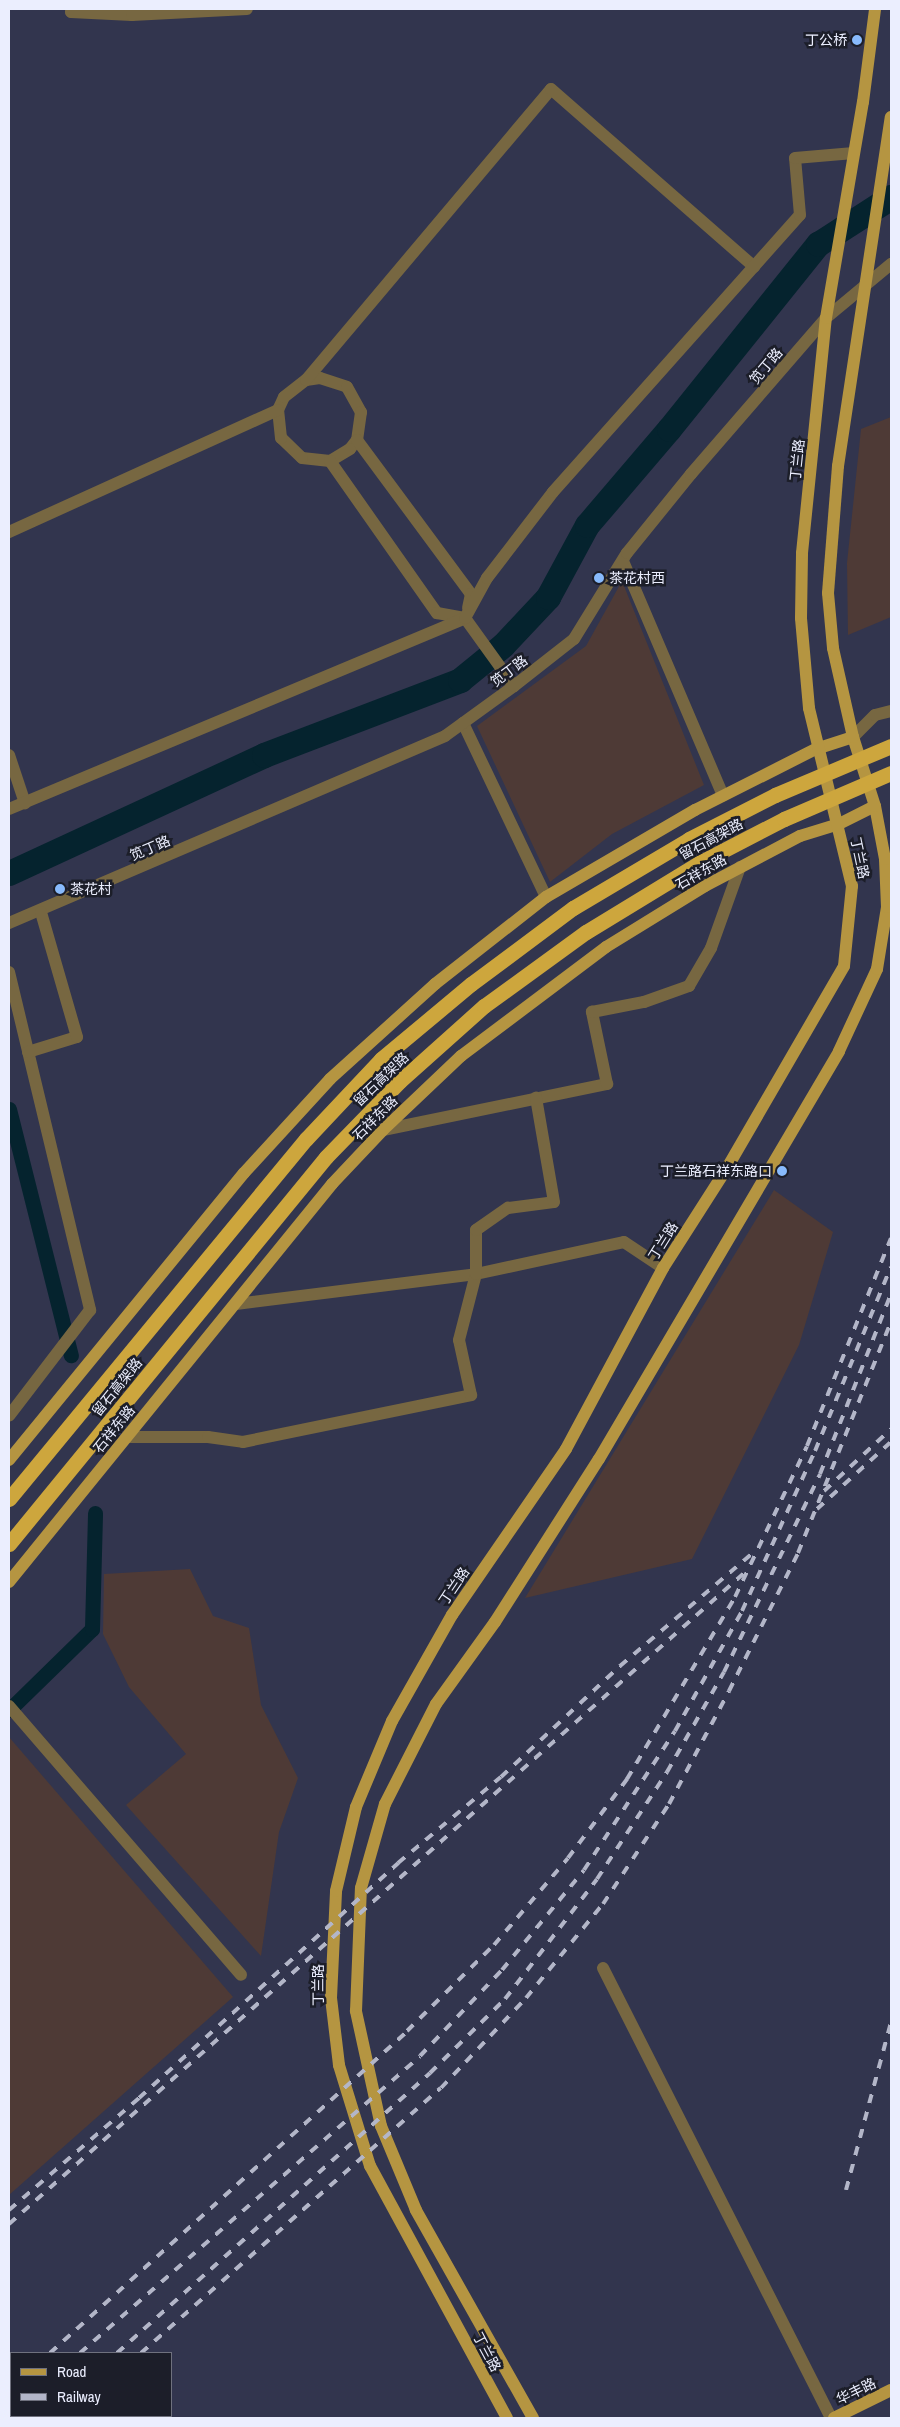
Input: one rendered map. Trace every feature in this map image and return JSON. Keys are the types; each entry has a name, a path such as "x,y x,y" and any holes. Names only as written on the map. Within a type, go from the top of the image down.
{"highway":[{"name":"留石高架路","path":"9,1499 306,1138 381,1059 471,984 573,908 689,839 749,808 891,746"},
{"name":"留石高架路","path":"9,1544 326,1157 400,1081 484,1006 586,932 699,863 784,819 891,774"}],"main road":[{"name":"丁兰路","path":"507,2418 370,2166 340,2065 331,1998 336,1891 356,1807 392,1721 452,1615 566,1449 663,1268 728,1168 844,966 852,886 816,749 809,708 801,618 802,553 826,318 834,279 845,196 854,153 875,9"},
{"name":"丁兰路","path":"533,2418 416,2210 380,2126 356,2011 361,1888 385,1804 436,1704 495,1622 599,1459 839,1050 877,969 887,907 885,859 875,806 854,737 833,648 829,584 838,466 869,251 891,117"},
{"path":"11,1452 244,1173 330,1079 435,984 546,897 722,796 816,749 854,737"},
{"name":"石祥东路","path":"9,1582 332,1184 383,1130 462,1056 606,947 740,867 800,836 837,825 875,806"},
{"name":"华丰路","path":"833,2418 891,2390"}],"street":[{"path":"72,9 71,12 132,15 247,9"},
{"path":"306,380 334,380 356,398 361,412 357,440 346,453 330,461 302,458 290,450 280,432 278,410 284,397 306,380 550,89 754,267"},
{"path":"9,809 466,618 488,578 553,492 800,215 795,158 854,153"},
{"name":"笕丁路","path":"9,923 41,912 445,736 514,686 574,639 622,561 692,474 826,318 891,264"},
{"path":"9,532 278,410"},
{"path":"357,440 471,594 466,618"},
{"path":"330,461 436,613 466,618 506,672 514,686"},
{"path":"622,561 722,796"},
{"path":"854,737 875,715 891,711"},
{"path":"463,723 546,897"},
{"path":"9,755 25,803"},
{"path":"383,1130 607,1084 592,1012 644,1002 689,986 711,948 740,867"},
{"path":"28,1052 77,1037 41,912"},
{"path":"9,972 90,1310 42,1370 9,1416"},
{"path":"127,1437 208,1437 242,1442 471,1395 459,1340 476,1274 476,1230 508,1208 554,1202 536,1098"},
{"path":"236,1304 476,1274 624,1242 663,1268"},
{"path":"9,1706 241,1975"},
{"path":"603,1968 833,2418"}],"shaded area":[{"path":"891,417 891,617 848,635 847,563 861,429"},
{"path":"622,581 704,785 612,834 550,882 477,726 586,646"},
{"path":"774,1190 833,1232 799,1345 692,1559 525,1598"},
{"path":"190,1569 213,1616 249,1628 261,1705 298,1778 279,1832 261,1956 126,1805 186,1754 129,1687 103,1634 104,1574"},
{"path":"9,1737 233,1997 9,2195"}],"waterway":[{"path":"9,873 264,755 460,680 503,645 548,597 587,525 669,429 818,244 891,197"},
{"path":"9,1109 71,1355"},
{"path":"9,1710 92,1629 95,1513"}],"railway":[{"path":"51,2352 407,2031 494,1945 568,1858 627,1779 735,1597 807,1446 891,1238"},
{"path":"81,2352 420,2056 502,1970 584,1870 675,1731 742,1611 815,1451 891,1267"},
{"path":"118,2352 430,2073 505,1999 597,1879 667,1772 724,1672 820,1474 891,1294"},
{"path":"142,2352 441,2088 526,1998 603,1904 669,1804 729,1691 798,1553 891,1322"},
{"path":"824,1491 891,1429"},
{"path":"817,1509 891,1442"},
{"path":"9,2210 139,2098 398,1863 501,1777 620,1666 755,1551"},
{"path":"9,2224 744,1573"},
{"path":"846,2190 891,2022"}],"place":[{"name":"丁公桥","path":"857,40"},
{"name":"茶花村西","path":"599,578"},
{"name":"茶花村","path":"60,889"},
{"name":"丁兰路石祥东路口","path":"782,1171"}]}
